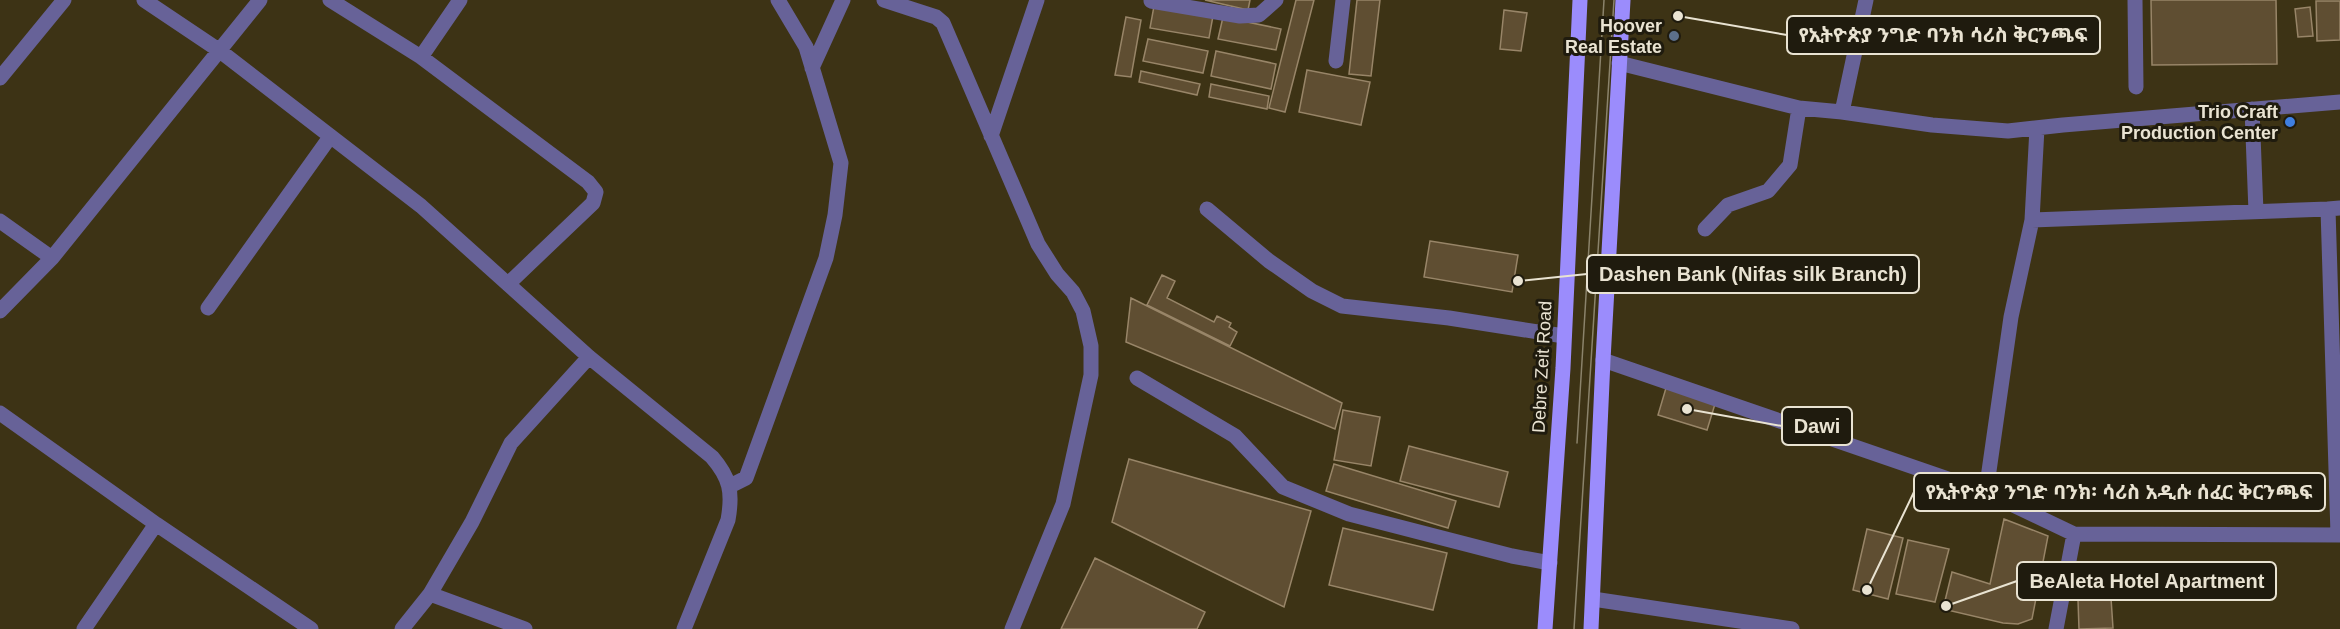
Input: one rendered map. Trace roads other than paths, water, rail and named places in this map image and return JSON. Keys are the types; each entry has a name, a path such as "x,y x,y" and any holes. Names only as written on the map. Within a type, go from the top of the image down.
{"main road":[{"name":"Debre Zeit Road","path":"1545,629 1564,336 1580,0"},
{"path":"1591,629 1623,0"}],"street":[{"path":"0,78 64,0"},
{"path":"144,0 220,51 421,206 589,357 712,457 720,466 730,486 731,502 728,520 684,629"},
{"path":"0,310 52,258 260,0"},
{"path":"330,0 421,57 588,182 596,192 593,202 508,284"},
{"path":"421,57 460,0"},
{"path":"730,486 746,478 826,258 836,215 841,164 806,47 778,0"},
{"path":"812,68 843,0"},
{"path":"884,0 936,17 943,23 1038,244 1057,274 1073,292 1083,311 1091,345 1091,375 1063,504 1012,629"},
{"path":"991,136 1037,0"},
{"path":"1151,1 1240,16 1259,15 1276,0"},
{"path":"1336,61 1343,0"},
{"path":"1842,112 1866,0"},
{"path":"2135,0 2136,87"},
{"path":"1619,63 1800,108 1932,125 2008,131 2340,102"},
{"path":"1705,229 1728,205 1768,191 1790,165 1800,108"},
{"path":"2252,109 2256,212"},
{"path":"1986,492 2011,317 2032,220 2037,128"},
{"path":"208,308 330,137"},
{"path":"1207,209 1269,261 1311,291 1342,306 1449,318 1564,336"},
{"path":"1603,360 1986,492 2074,534 2339,535 2334,209 2032,220"},
{"path":"0,221 52,258"},
{"path":"402,629 430,594 472,522 511,443 589,357"},
{"path":"1137,378 1235,436 1283,487 1349,514 1512,556 1550,563"},
{"path":"0,413 156,524 311,629"},
{"path":"84,629 156,524"},
{"path":"2056,629 2074,534"},
{"path":"430,594 525,629"},
{"path":"1593,599 1792,629"}],"tram line":[{"path":"1577,443 1604,0"},
{"path":"1574,629 1614,0"}],"place":[{"name":"የኢትዮጵያ ንግድ ባንክ ሳሪስ ቅርንጫፍ","path":"1678,16"},
{"name":"Hoover Real Estate","path":"1674,36"},
{"name":"Trio Craft Production Center","path":"2290,122"},
{"name":"Dashen Bank (Nifas silk Branch)","path":"1518,281"},
{"name":"Dawi","path":"1687,409"},
{"name":"የኢትዮጵያ ንግድ ባንክ፡ ሳሪስ አዲሱ ሰፈር ቅርንጫፍ","path":"1867,590"},
{"name":"BeAleta Hotel Apartment","path":"1946,606"}]}
